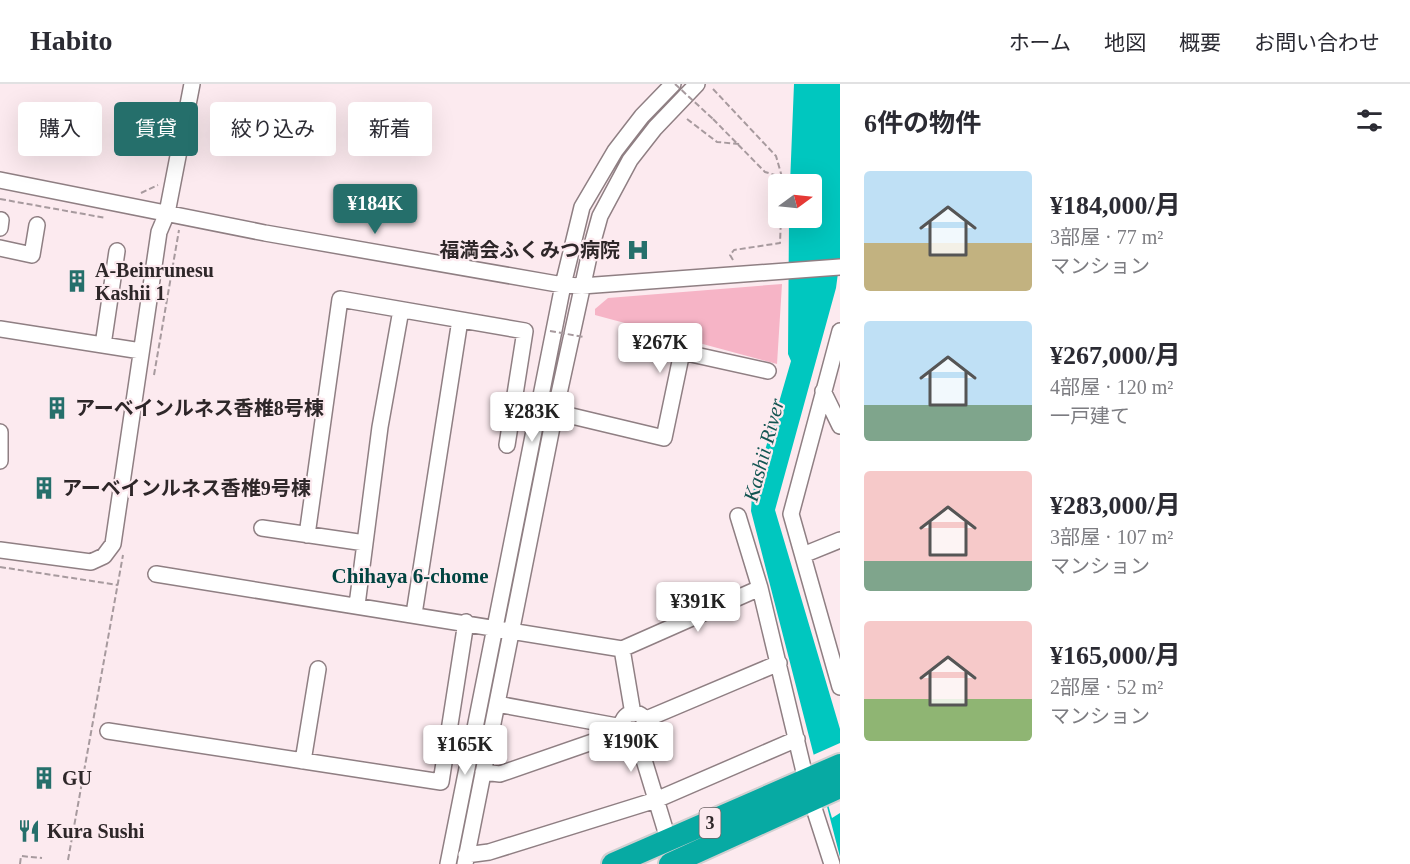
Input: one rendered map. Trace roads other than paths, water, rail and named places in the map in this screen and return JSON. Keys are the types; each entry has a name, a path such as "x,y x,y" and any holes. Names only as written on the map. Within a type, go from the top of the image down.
{"highway":[{"name":"3","path":"613,864 669,853 809,790 840,765"},
{"name":"3","path":"809,790 840,787"}],"street":[{"path":"0,550 91,562 104,556 113,544 159,232 167,213 192,84"},
{"path":"674,84 642,116 615,151 582,207 563,285 504,628 497,704 465,859 656,800 796,739"},
{"path":"448,864 600,216 630,160 655,128 697,84"},
{"path":"0,180 265,233 563,285 582,286 840,267"},
{"path":"0,248 32,255 38,225"},
{"path":"103,345 117,251"},
{"path":"306,535 340,299 525,331 507,445"},
{"path":"357,605 380,427 401,310"},
{"path":"414,614 460,320"},
{"path":"0,329 141,351"},
{"path":"840,331 791,514 840,687"},
{"path":"555,412 664,438 682,352 768,371"},
{"path":"823,391 840,426"},
{"path":"0,432 0,461"},
{"path":"738,516 760,588 809,790 832,864"},
{"path":"262,528 365,543"},
{"path":"803,555 840,540"},
{"path":"156,574 504,628 622,649 760,588"},
{"path":"108,731 441,782 471,623"},
{"path":"483,772 500,774 628,732 645,730 638,717 622,649"},
{"path":"669,853 656,800 628,732 626,717 638,717 779,663"},
{"path":"303,761 318,669"},
{"path":"497,704 628,732"}],"water":[{"path":"794,84 840,84 840,258 836,288 775,510 840,729 840,857 751,511 752,495 791,361 788,354 789,228 822,228 822,174 790,174"}],"place":[{"name":"福満会ふくみつ病院","path":"638,250"},
{"name":"A-Beinrunesu Kashii 1","path":"77,281"},
{"name":"アーベインルネス香椎8号棟","path":"57,408"},
{"name":"アーベインルネス香椎9号棟","path":"44,488"},
{"name":"GU","path":"44,778"},
{"name":"Kura Sushi","path":"29,831"}],"district":[{"name":"Chihaya 6-chome","path":"410,576"}],"water label":[{"name":"Kashii River","path":"764,450"}]}
